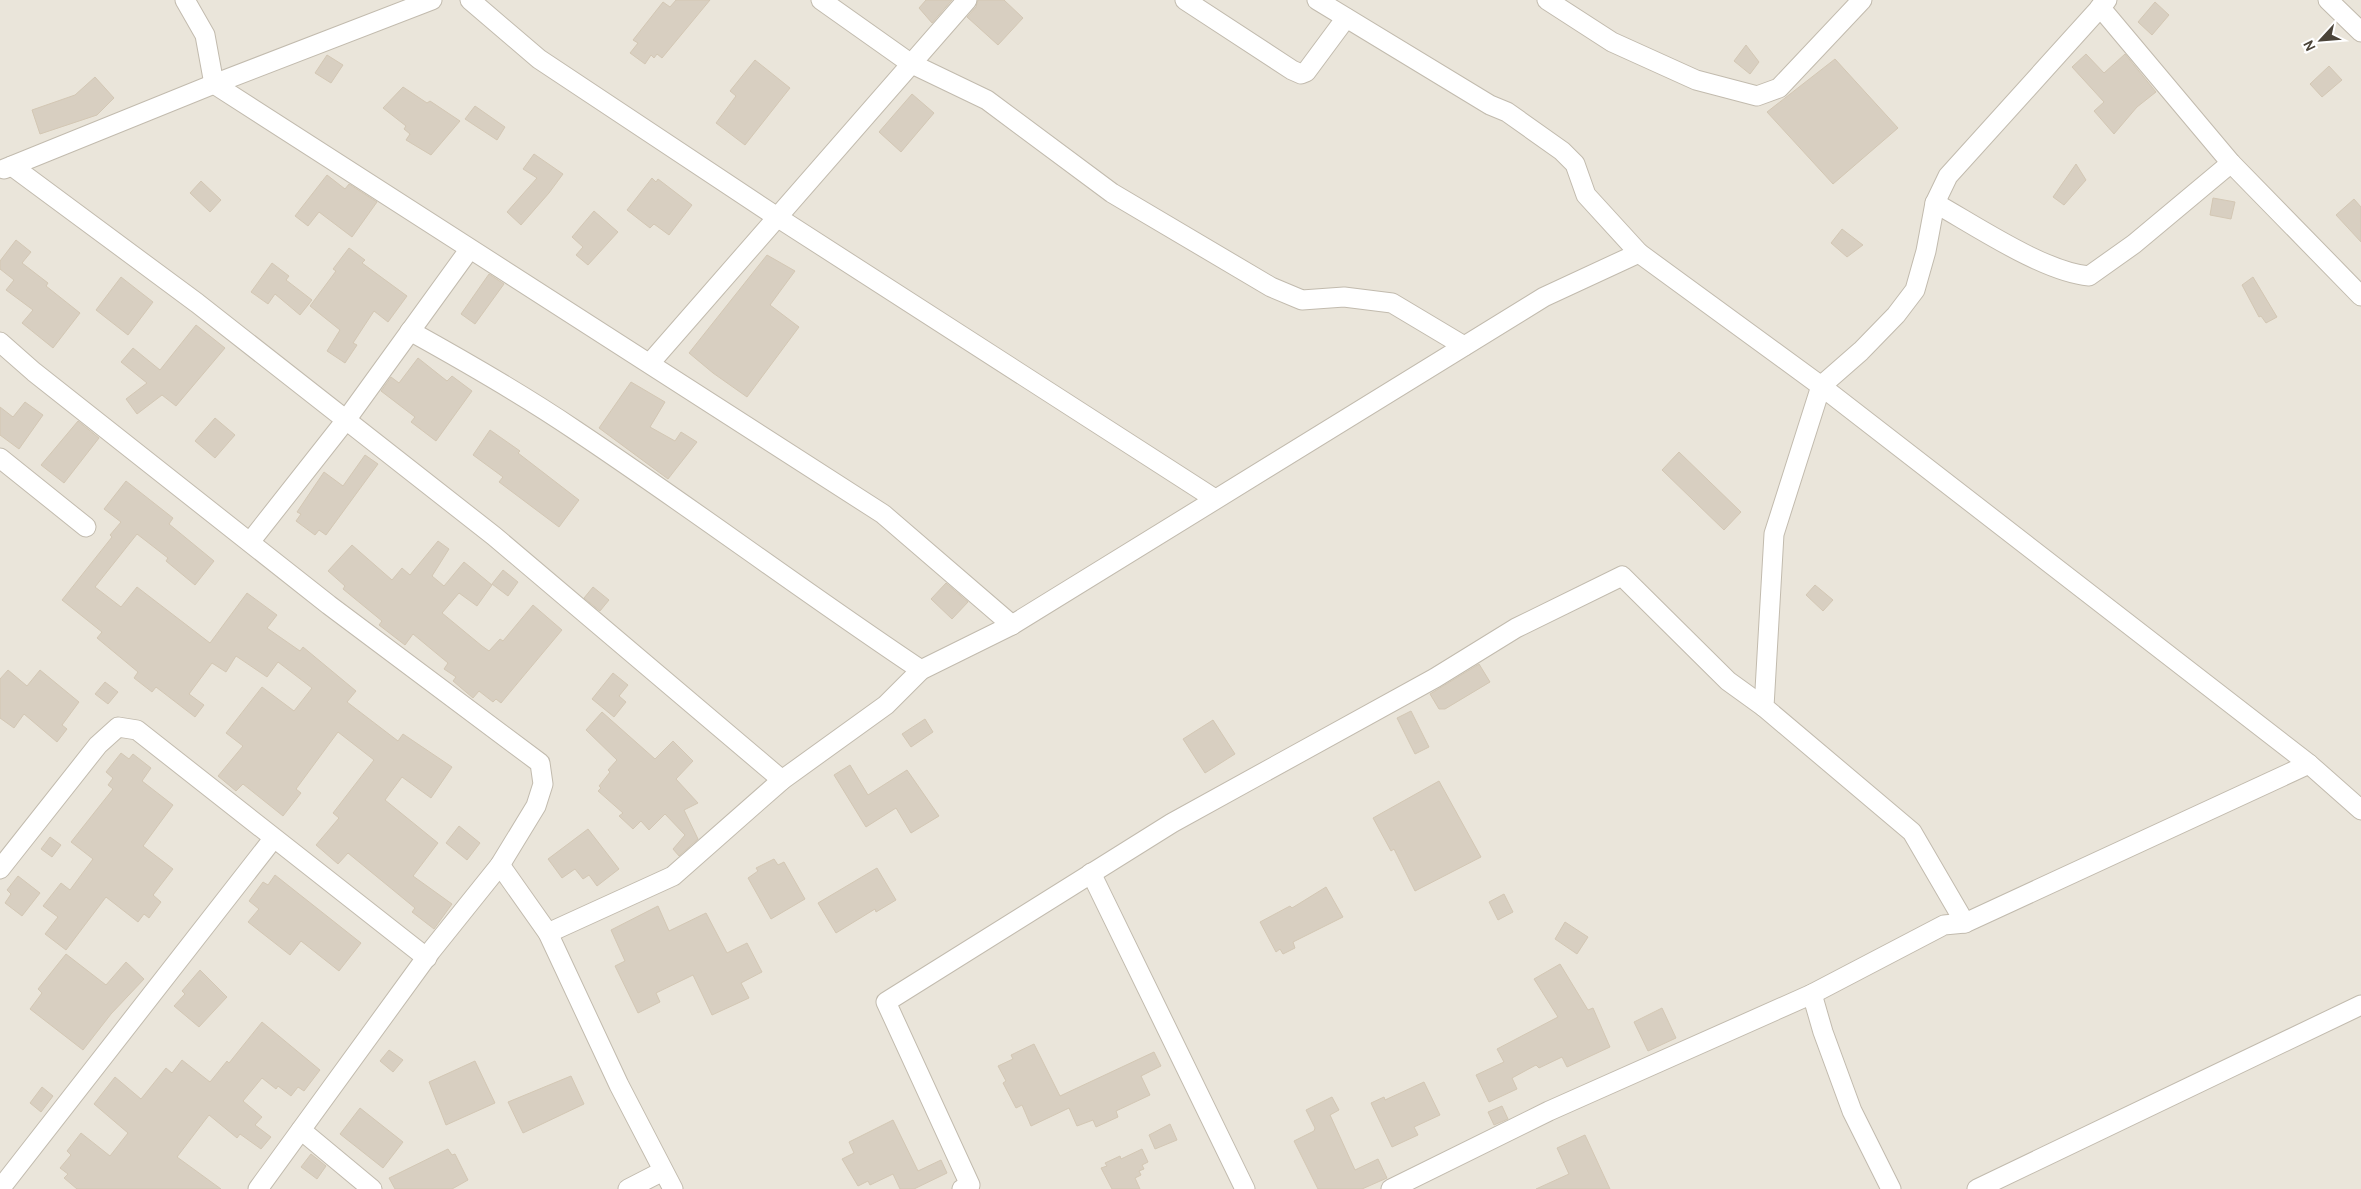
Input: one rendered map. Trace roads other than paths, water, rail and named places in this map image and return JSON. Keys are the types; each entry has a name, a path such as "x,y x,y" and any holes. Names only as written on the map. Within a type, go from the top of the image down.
{"street":[{"path":"185,0 205,35 214,84 469,250 650,363 883,514 1012,625"},
{"path":"6,168 214,84 432,0"},
{"path":"470,0 539,59 777,217 1215,498"},
{"path":"821,0 910,63 987,100 1112,193 1271,287 1302,300 1344,297 1392,303 1464,346"},
{"path":"650,363 967,0"},
{"path":"1184,0 1300,74 1306,72 1346,18"},
{"path":"1317,0 1490,105 1507,112 1562,151 1576,164 1586,195 1639,253 1821,386 2309,764 2361,810"},
{"path":"1546,0 1620,46 1696,80 1757,96 1779,88 1862,0"},
{"path":"2328,0 2361,32"},
{"path":"1764,707 1774,534 1821,386 1861,351 1896,315 1914,290 1926,251 1935,203 1948,176 2103,4 2231,163 2361,296"},
{"path":"1935,203 2025,253 2071,275 2089,276 2134,244 2231,163"},
{"path":"6,168 189,298 494,536 782,780"},
{"path":"250,542 346,420 469,250"},
{"path":"548,933 673,876 782,780 886,705 921,670 1012,625 1215,498 1544,297 1639,253"},
{"path":"410,331 466,362 574,429 853,625 921,670"},
{"path":"0,342 34,372 329,605 540,763 543,784 536,806 500,865 426,958 258,1189"},
{"path":"0,458 86,527"},
{"path":"962,1189 970,1185 886,1002 1172,823 1435,678 1516,628 1622,576 1728,681 1764,707 1912,832 1965,923"},
{"path":"0,869 98,745 118,727 137,730 426,958"},
{"path":"1391,1189 1549,1112 1812,994 1944,925 1965,923 2309,764"},
{"path":"0,1189 273,839"},
{"path":"500,865 548,933 619,1085 674,1189"},
{"path":"1092,873 1245,1189"},
{"path":"1812,994 1823,1032 1852,1111 1891,1189"},
{"path":"1977,1189 2361,1005"},
{"path":"301,1130 372,1189"},
{"path":"628,1189 664,1171"}]}
